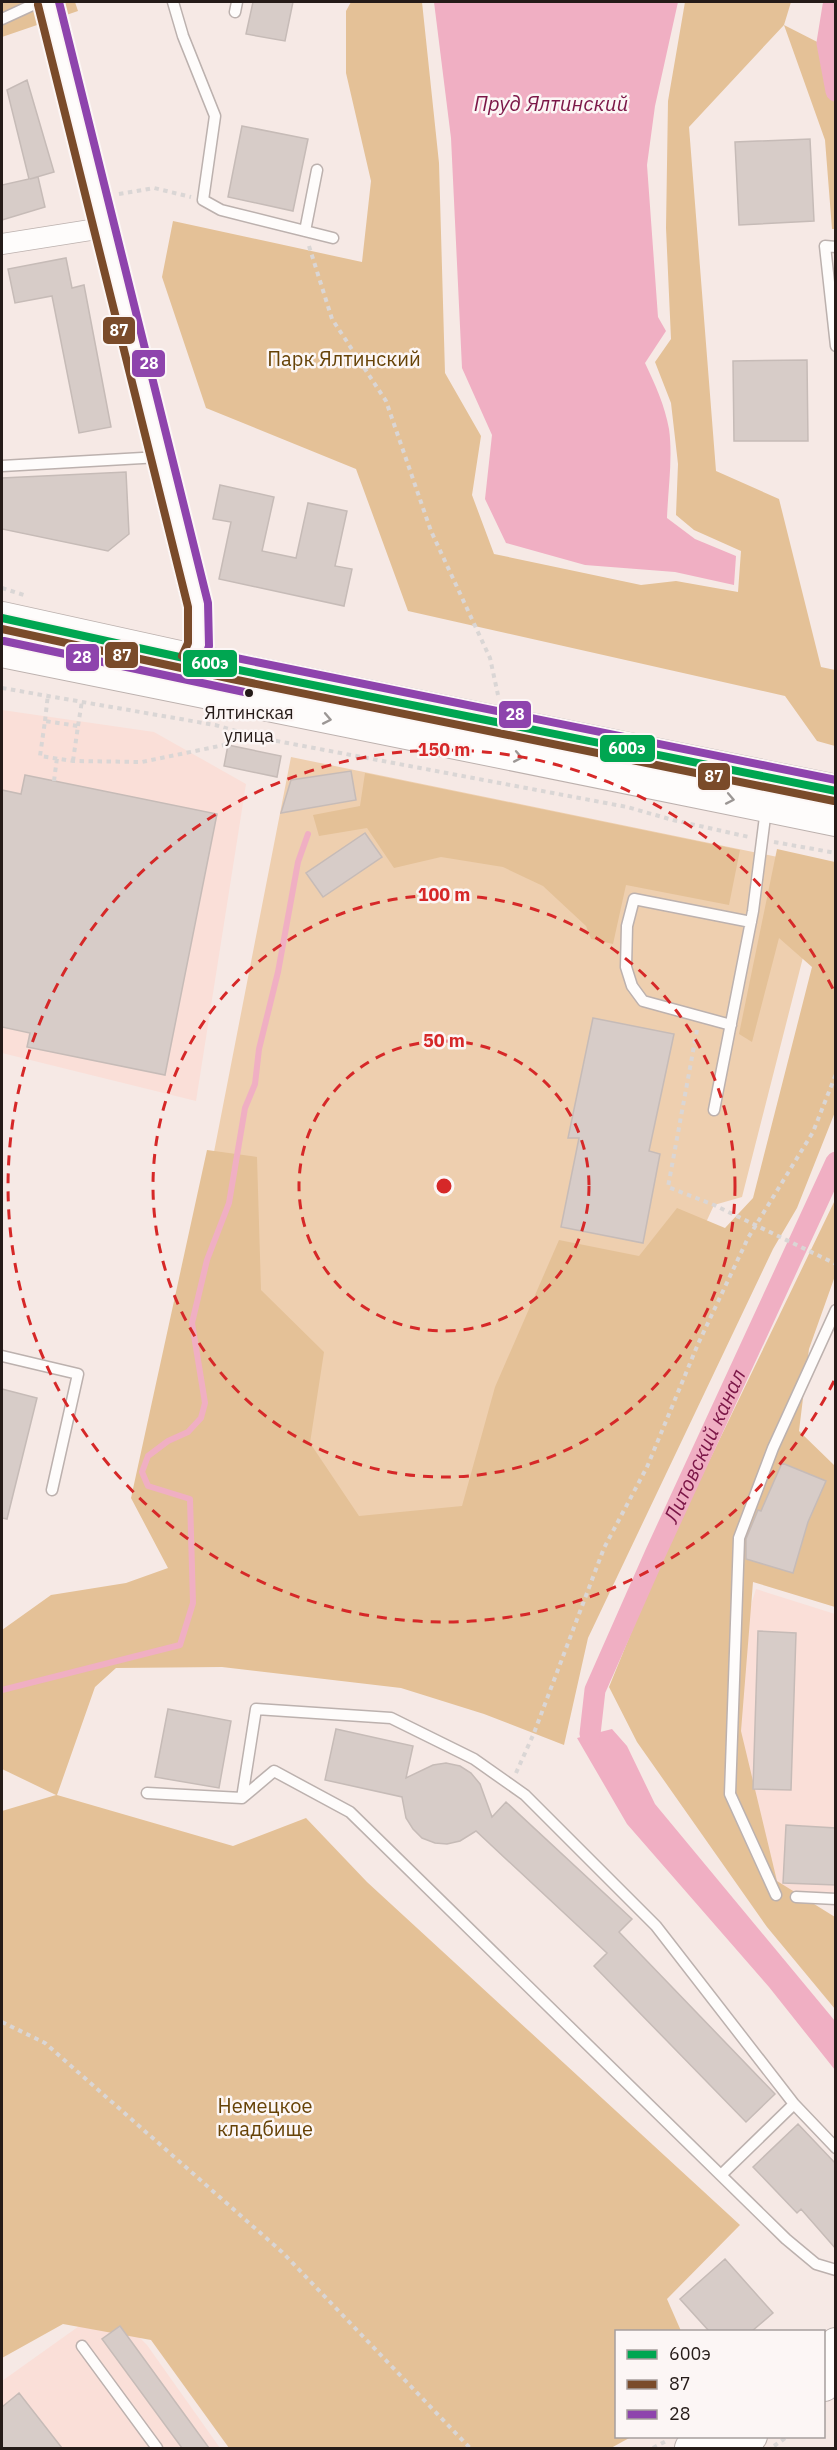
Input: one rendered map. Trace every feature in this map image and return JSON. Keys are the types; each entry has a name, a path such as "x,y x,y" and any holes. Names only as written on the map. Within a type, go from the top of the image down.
{"main road":[{"path":"2,618 192,660 836,791"},
{"path":"3,652 836,820"},
{"path":"691,2448 707,2438"},
{"path":"732,2448 748,2438"}],"street":[{"path":"48,2 183,542 186,633 192,660"},
{"path":"2,243 103,228"}],"lane":[{"path":"2,19 39,2"},
{"path":"173,2 183,36 215,116 203,200 221,210 333,238"},
{"path":"305,231 316,170"},
{"path":"836,247 825,246 836,346"},
{"path":"2,466 162,457"},
{"path":"714,1110 751,922 766,806"},
{"path":"730,1024 643,1001 632,986 626,967 629,919 634,899 751,922"},
{"path":"776,1895 730,1794 739,1538 773,1448 836,1310"},
{"path":"2,1356 78,1374 52,1490"},
{"path":"242,1798 256,1709 392,1718 474,1759 525,1795 656,1926 794,2104 836,2148"},
{"path":"147,1793 242,1798 274,1771 350,1812 786,2239 816,2264 836,2270"},
{"path":"796,1897 836,1899"},
{"path":"721,2175 794,2104"},
{"path":"82,2346 156,2448"}],"path":[{"path":"97,198 154,188 203,200"},
{"path":"305,231 332,319 386,402 431,531 490,658 498,695"},
{"path":"2,588 29,596"},
{"path":"2,688 48,694 215,725 261,738 627,807 682,822 836,853"},
{"path":"487,693 509,697"},
{"path":"48,694 40,756 73,760 141,762 224,745 240,732"},
{"path":"73,760 82,700"},
{"path":"45,721 78,726"},
{"path":"54,781 57,758"},
{"path":"697,1026 668,1187 714,1205 836,1264"},
{"path":"515,1776 534,1734 604,1548 647,1467 698,1344 748,1238 813,1132 836,1074"},
{"path":"2,2022 45,2043 282,2252 470,2448"},
{"path":"653,2448 670,2438"},
{"path":"771,2448 785,2438"}],"shaded area":[{"path":"2,710 154,732 246,784 196,1101 2,1053"},
{"path":"291,757 826,867 742,1197 714,1205 540,1584 144,1511"},
{"path":"756,1589 835,1614 835,1894 760,1890 724,1614 747,1618"},
{"path":"89,2319 130,2328 147,2345 220,2448 2,2448 2,2381"}],"green space":[{"path":"2,2 75,2 78,11 2,37"},
{"name":"Парк Ялтинский","path":"351,2 422,2 439,163 445,373 481,436 472,495 494,554 641,585 676,581 738,592 741,551 694,530 676,515 678,464 671,403 655,362 671,339 666,228 668,101 685,2 791,2 784,25 689,127 716,471 779,499 821,667 835,670 835,746 817,741 785,696 408,611 356,469 206,408 162,277 173,221 362,262 371,181 346,73 346,11"},
{"path":"784,25 835,51 835,229 832,229 825,140"},
{"path":"365,773 740,850 729,905 626,885 613,944 591,939 586,926 543,886 503,867 441,857 394,868 367,828 319,836 313,815 360,806"},
{"name":"Немецкое кладбище","path":"777,849 835,862 835,1112 797,1208 773,1249 588,1638 564,1745 484,1714 401,1688 222,1667 116,1668 95,1687 57,1795 233,1846 306,1818 367,1882 740,2225 667,2299 681,2330 615,2330 615,2438 629,2438 611,2448 229,2448 151,2340 63,2324 2,2358 2,1811 56,1795 2,1769 2,1630 51,1595 126,1583 168,1568 131,1498 207,1150 257,1157 261,1290 324,1352 310,1443 359,1516 462,1506 495,1387 559,1240 639,1256 677,1208 725,1228 753,1198 812,967 779,938 752,1042 739,1034"},
{"path":"835,1200 835,1276 809,1349 799,1431 835,1466 835,1607 753,1582 741,1731 777,1881 835,1917 835,2009 767,1927 637,1742 609,1687 658,1567"}],"water":[{"name":"Пруд Ялтинский","path":"434,2 678,2 655,106 647,165 658,317 666,331 645,363 656,387 669,429 667,518 695,539 736,556 734,585 675,572 585,565 506,543 485,499 492,435 462,368 451,138"},
{"path":"612,1729 627,1746 655,1804 835,2021 835,2070 769,1987 627,1824 577,1738"}],"building":[{"path":"253,2 293,2 285,41 246,34"},
{"path":"27,80 54,172 30,179 38,177 45,207 2,220 2,185 29,179 7,90"},
{"path":"242,126 308,139 293,211 228,197"},
{"path":"810,139 814,221 739,225 735,142"},
{"path":"66,258 72,288 84,285 111,427 79,433 52,296 15,303 8,269"},
{"path":"807,360 808,441 734,441 733,361"},
{"path":"126,472 129,534 108,551 2,529 2,478"},
{"path":"220,485 274,497 262,551 296,558 308,503 347,511 335,566 352,569 344,606 219,579 231,522 213,519"},
{"path":"228,745 281,756 277,777 224,766"},
{"path":"351,771 356,800 281,813 291,780"},
{"path":"25,775 217,814 165,1075 27,1047 30,1033 2,1027 2,790 21,794"},
{"path":"365,833 382,857 323,897 306,873"},
{"path":"593,1018 674,1034 649,1151 660,1154 643,1243 561,1227 579,1138 568,1138"},
{"path":"2,1389 37,1398 7,1519 2,1518"},
{"path":"782,1463 826,1481 808,1522 793,1573 746,1559 746,1539"},
{"path":"758,1631 796,1633 791,1790 753,1789"},
{"path":"168,1709 231,1721 219,1788 155,1777"},
{"path":"336,1729 413,1746 406,1778 433,1765 446,1763 460,1766 471,1773 480,1784 492,1817 506,1802 632,1919 619,1932 775,2094 746,2122 594,1966 607,1953 476,1831 460,1841 447,1844 435,1843 422,1838 413,1829 406,1818 402,1797 325,1780"},
{"path":"786,1825 836,1828 836,1885 783,1883"},
{"path":"798,2124 836,2164 836,2249 801,2209 797,2213 753,2167"},
{"path":"725,2259 773,2313 753,2330 708,2330 680,2299"},
{"path":"120,2326 209,2448 182,2448 102,2339"},
{"path":"19,2393 62,2448 2,2448 2,2407"}],"waterway":[{"name":"Литовский канал","path":"836,3 833,6 827,43 836,91"},
{"path":"2,1690 180,1645 193,1603 190,1499 148,1486 142,1472 148,1456 168,1441 188,1432 201,1418 205,1403 192,1323 207,1260 229,1203 245,1108 255,1084 259,1049 278,972 298,862 308,834"},
{"name":"Литовский канал","path":"590,1734 595,1690 656,1552 836,1162"}],"transit line":[{"name":"28","path":"59,2 208,603 209,646 207,652 836,780"},
{"name":"87","path":"38,5 188,607 188,643 182,656"},
{"name":"600э","path":"2,618 234,669 836,791"},
{"name":"87","path":"2,629 232,679 834,801"},
{"name":"28","path":"4,641 249,693"}],"place":[{"name":"Ялтинская улица","path":"249,693"}]}
